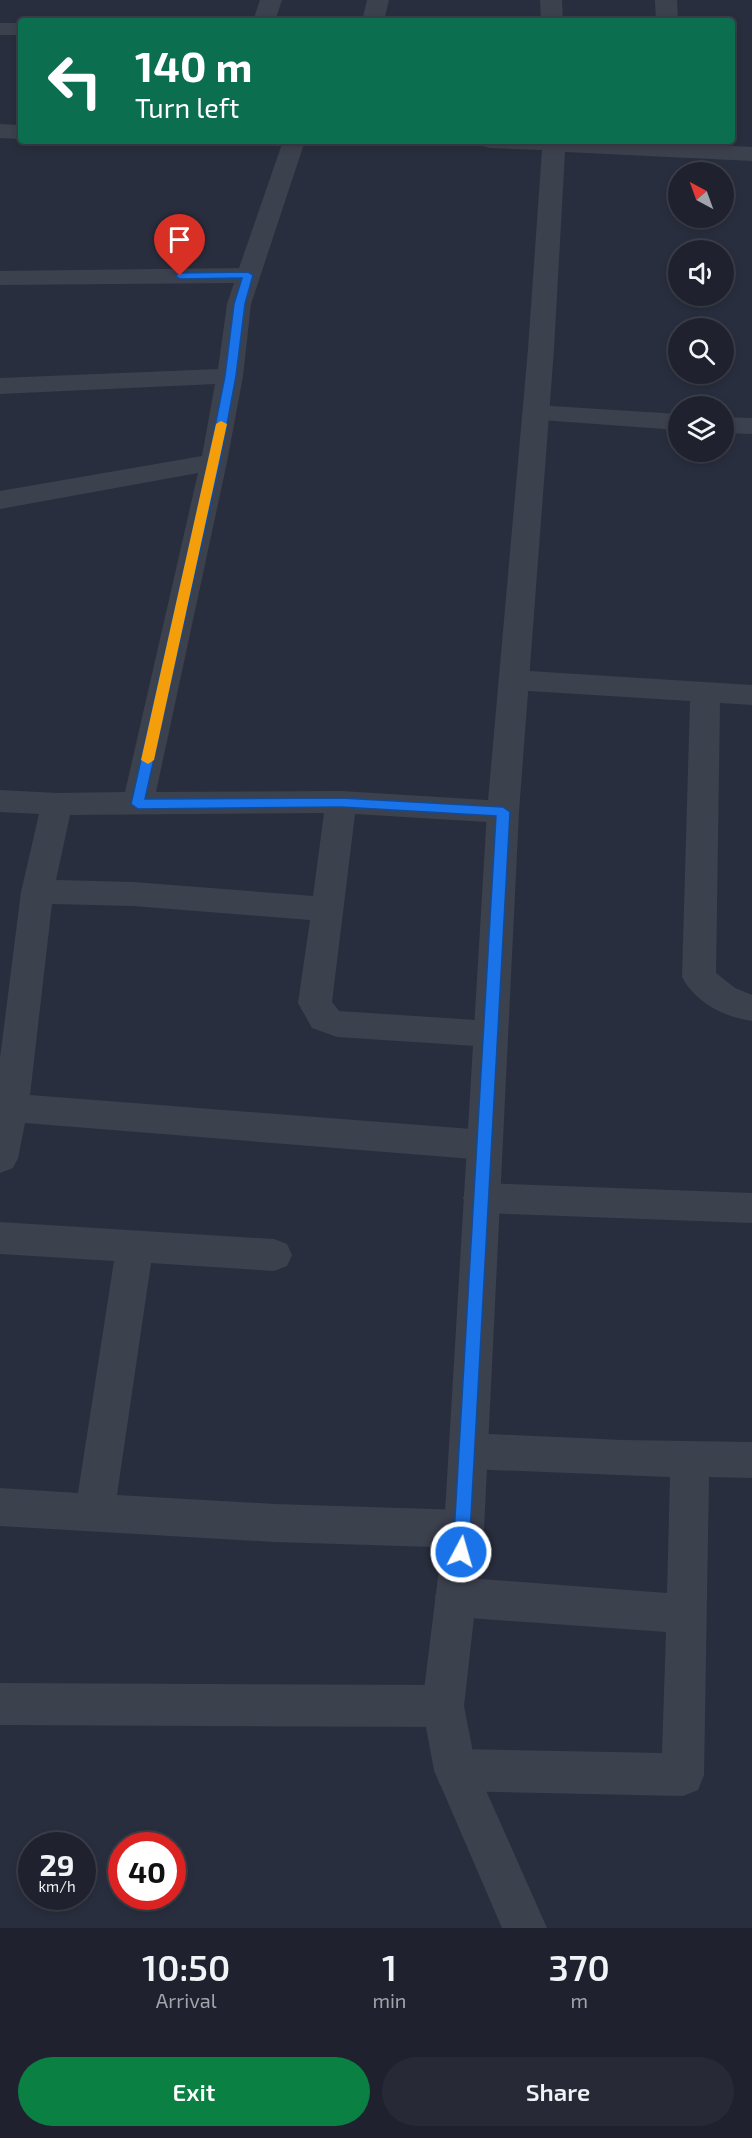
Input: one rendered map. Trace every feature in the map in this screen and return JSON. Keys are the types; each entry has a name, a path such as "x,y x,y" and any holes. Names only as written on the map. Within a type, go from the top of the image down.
{"street":[{"path":"265,18 271,0"},
{"path":"374,18 378,0"},
{"path":"551,0 552,18"},
{"path":"666,0 667,18"},
{"path":"0,29 18,29"},
{"path":"0,131 18,132"},
{"path":"138,804 214,462 230,376 239,304 293,144"},
{"path":"525,1928 455,1770 443,1706 464,1529 503,812 536,413 554,144"},
{"path":"631,144 670,145 752,154"},
{"path":"0,278 248,275"},
{"path":"0,386 230,376"},
{"path":"536,413 668,421"},
{"path":"734,425 752,426"},
{"path":"0,500 214,462"},
{"path":"513,680 752,695"},
{"path":"705,692 699,977 717,994 742,1007 752,1008"},
{"path":"0,801 57,804 341,802 503,812"},
{"path":"341,802 315,1003 324,1019 338,1024 491,1034"},
{"path":"0,1158 5,1108 37,892 57,804"},
{"path":"37,892 133,894 327,909"},
{"path":"5,1108 485,1145"},
{"path":"481,1198 752,1208"},
{"path":"0,1238 274,1255"},
{"path":"95,1513 135,1246"},
{"path":"468,1451 752,1460"},
{"path":"455,1770 683,1775 690,1459"},
{"path":"0,1507 275,1523 464,1529"},
{"path":"455,1597 687,1614"},
{"path":"0,1704 443,1706"}],"slow traffic":[{"path":"148,760 221,424"}],"route":[{"path":"180,276 248,275 239,304 230,376 214,462 138,804 341,802 503,812 461,1552"}]}
